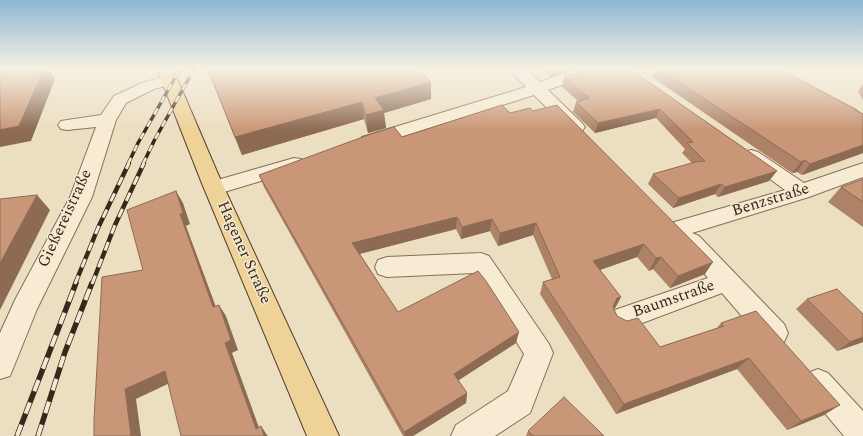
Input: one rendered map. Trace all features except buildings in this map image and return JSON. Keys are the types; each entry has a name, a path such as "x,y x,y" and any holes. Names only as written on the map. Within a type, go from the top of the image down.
{"main road":[{"name":"Hagener Straße","path":"174,89 214,188 323,436"}],"street":[{"name":"Gießereistraße","path":"0,366 24,308 80,197 107,120 120,100 141,89"},
{"path":"356,145 537,89"},
{"path":"538,89 589,139"},
{"path":"67,124 107,120"},
{"path":"737,146 802,192"},
{"path":"214,188 311,158"},
{"name":"Benzstraße","path":"679,229 802,192 863,170"},
{"path":"662,212 728,281 790,351"},
{"path":"387,267 481,263 539,353 519,402 467,436"},
{"name":"Baumstraße","path":"621,319 728,281"},
{"path":"806,369 863,434"}],"railway":[{"path":"128,164 138,143 168,89"},
{"path":"143,164 183,89"},
{"path":"75,284 98,228 129,163"},
{"path":"92,284 115,225 144,163"},
{"path":"17,436 76,283"},
{"path":"38,436 65,352 92,283"}]}
